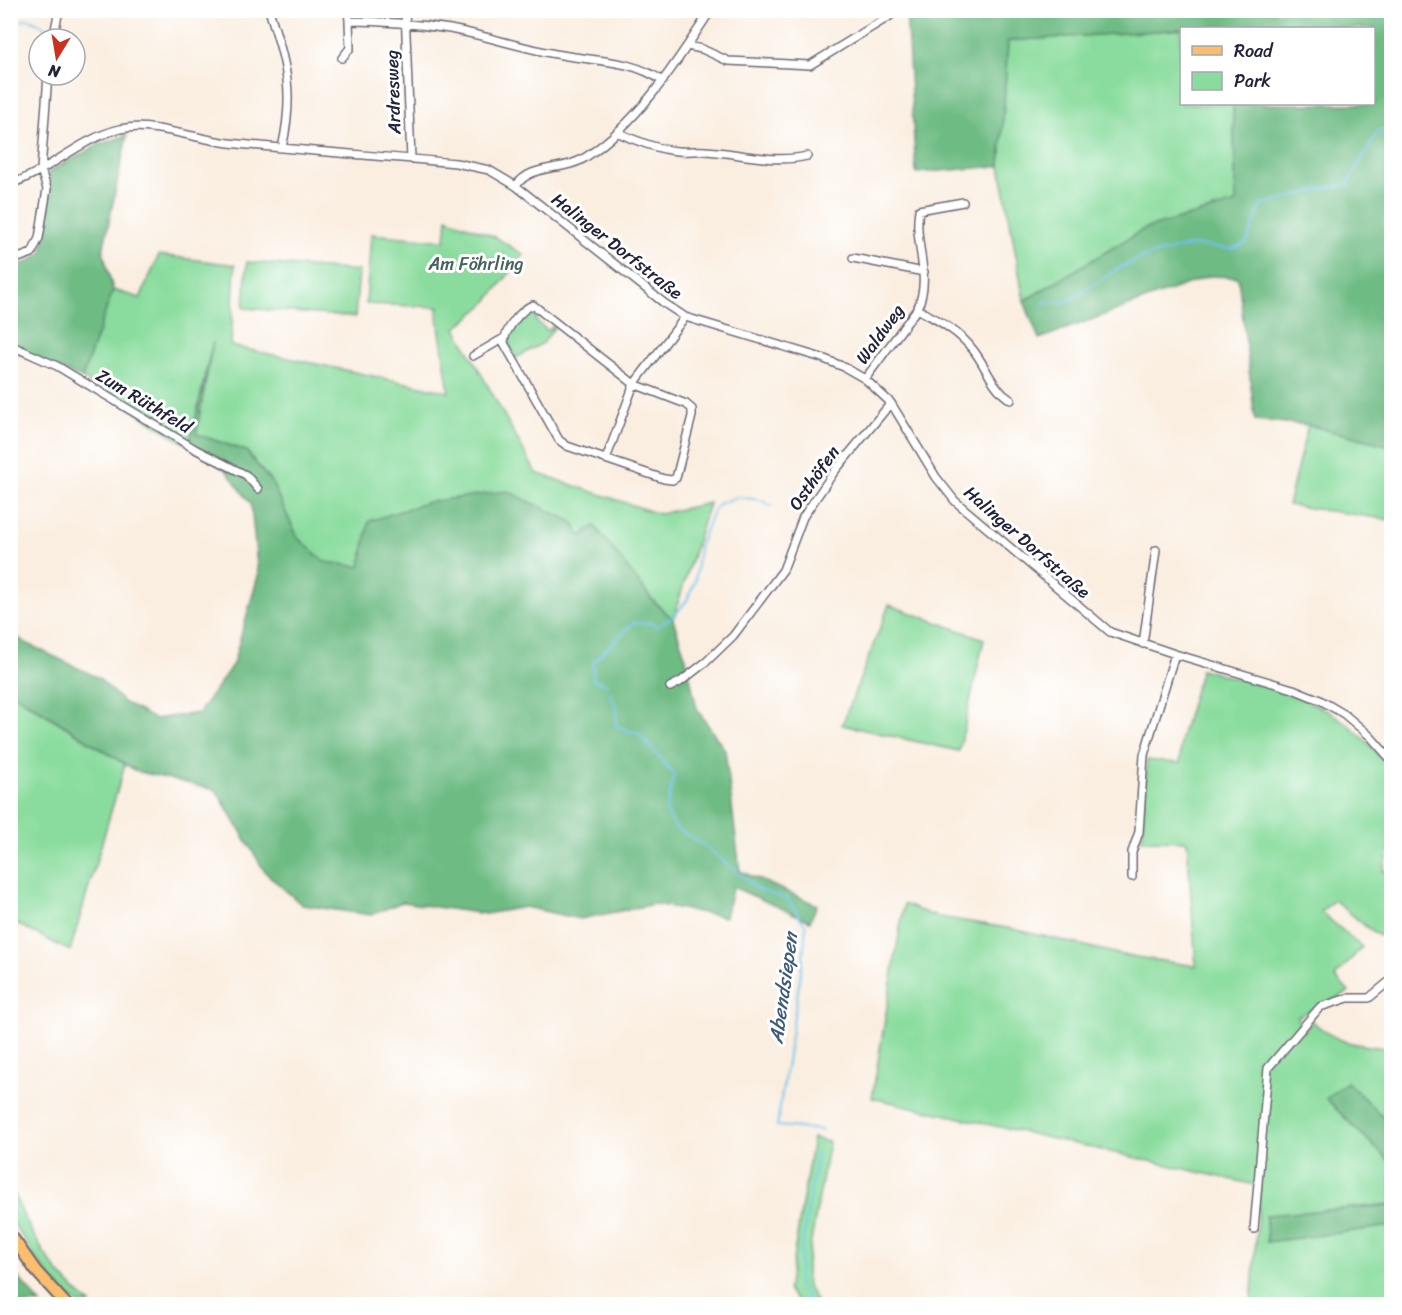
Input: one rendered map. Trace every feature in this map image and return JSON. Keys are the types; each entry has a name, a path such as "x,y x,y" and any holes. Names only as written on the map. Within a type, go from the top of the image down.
{"main road":[{"path":"10,1234 36,1272 66,1305"}],"street":[{"path":"55,27 59,10"},
{"path":"269,10 287,72 290,96 282,148"},
{"path":"342,58 350,48 348,10"},
{"name":"Ardresweg","path":"405,10 411,159"},
{"path":"516,186 522,177 531,173 576,163 617,132 663,81 711,10"},
{"path":"687,46 702,49 728,61 810,65 890,16"},
{"name":"Ardresweg","path":"349,21 377,21 405,25"},
{"path":"405,25 449,29 561,55 622,64 646,70 663,81"},
{"path":"10,261 32,253 39,238 47,189 41,171 47,87"},
{"name":"Halinger Dorfstraße","path":"10,184 41,171 70,151 103,135 121,129 142,128 226,142 411,159 489,170 516,186 664,303 685,317 822,358 866,379 891,403 936,477 955,501 1110,632 1293,689 1320,700 1344,714 1370,736 1392,760"},
{"path":"617,132 677,152 703,150 766,158 795,159 807,156"},
{"name":"Waldweg","path":"866,379 917,309 922,298 924,272 917,222 919,210 963,202"},
{"path":"853,258 924,272"},
{"path":"473,356 504,338 526,309 533,306 634,384 686,404 692,409 674,480 664,479 567,446 559,440 504,343 504,338"},
{"path":"917,309 937,319 964,339 1001,394 1011,400"},
{"path":"606,459 634,384 685,317"},
{"name":"Zum Rüthfeld","path":"10,345 57,366 195,449 246,475 258,489"},
{"name":"Osthöfen","path":"670,687 697,669 733,636 783,570 803,517 828,481 891,403"},
{"path":"1143,644 1156,550"},
{"path":"1132,877 1132,852 1139,832 1144,755 1175,654"},
{"path":"1254,1229 1268,1068 1320,1007 1348,998 1369,998 1392,979"}],"green space":[{"path":"906,11 1391,11 1391,446 1308,425 1255,420 1238,277 1209,276 1039,339 1024,301 1144,229 1236,203 1233,105 1375,105 1375,27 1180,27 1180,29 1008,41 1000,166 916,173"},
{"path":"1180,29 1180,105 1233,105 1236,203 1144,229 1024,301 1000,166 1008,41"},
{"path":"127,135 103,251 113,290 82,378 11,351 10,265 26,263 42,253 51,196 48,172 96,146"},
{"name":"Am Föhrling","path":"447,218 495,237 524,255 484,305 456,328 536,473 659,514 709,503 673,619 584,536 579,535 361,567 325,562 298,538 272,483 246,451 196,434 209,359 189,446 82,378 113,290 140,298 159,255 235,265 231,346 449,392 437,312 439,307 366,304 371,234 445,241"},
{"path":"247,262 359,271 355,317 244,308"},
{"path":"533,311 539,314 535,320 548,331 553,326 555,327 543,343 516,358 509,344 510,335 521,320"},
{"path":"213,342 196,434 246,451 272,483 298,538 325,562 360,567 369,521 428,502 507,491 573,522 579,535 584,536 586,531 595,526 653,601 673,619 686,659 697,709 725,750 740,871 817,905 810,921 733,887 725,917 655,904 580,919 525,907 485,914 402,902 371,915 302,905 265,872 216,790 136,771 11,692 10,631 24,642 99,678 123,702 154,719 199,713 233,664 258,576 251,504 226,470 189,446"},
{"path":"1308,425 1391,446 1391,520 1288,505"},
{"path":"889,605 984,639 959,751 842,725"},
{"path":"1201,669 1272,688 1323,709 1354,729 1391,769 1391,846 1383,871 1391,870 1391,941 1374,933 1334,900 1321,912 1362,947 1335,977 1349,992 1297,1017 1304,1032 1312,1021 1329,1034 1346,1042 1385,1048 1391,1043 1391,1125 1347,1082 1326,1099 1391,1163 1391,1204 1266,1216 1267,1242 1391,1226 1391,1293 1387,1304 1251,1304 1260,1186 872,1098 904,904 934,916 1013,929 1123,955 1196,966 1187,841 1142,840 1147,760 1180,763 1181,738"},
{"path":"10,692 125,764 70,951 11,921"},
{"path":"1347,1082 1391,1125 1391,1163 1326,1099"},
{"path":"813,1138 829,1142 806,1269 807,1286 818,1304 799,1304 788,1290"},
{"path":"11,1187 34,1236 53,1266 91,1304 78,1304 58,1286 37,1260 11,1220"},
{"path":"1391,1205 1391,1226 1267,1242 1266,1215"},
{"path":"11,1269 41,1304 11,1304"}],"waterway":[{"path":"10,27 25,19 45,27"},
{"name":"Abendsiepen","path":"1043,302 1067,302 1119,268 1149,255 1194,245 1232,249 1247,242 1261,205 1325,188 1347,185 1379,130 1392,135"},
{"name":"Abendsiepen","path":"607,684 593,680 593,662 633,623 652,623 656,627 674,616 687,600 695,582 699,548 718,504 737,497 761,500 771,506"},
{"name":"Abendsiepen","path":"610,693 617,709 616,726 639,734 674,774 666,811 676,828 706,847 759,890 787,899 806,926 777,1126 822,1130"},
{"name":"Abendsiepen","path":"811,1304 798,1284 817,1154"}]}
